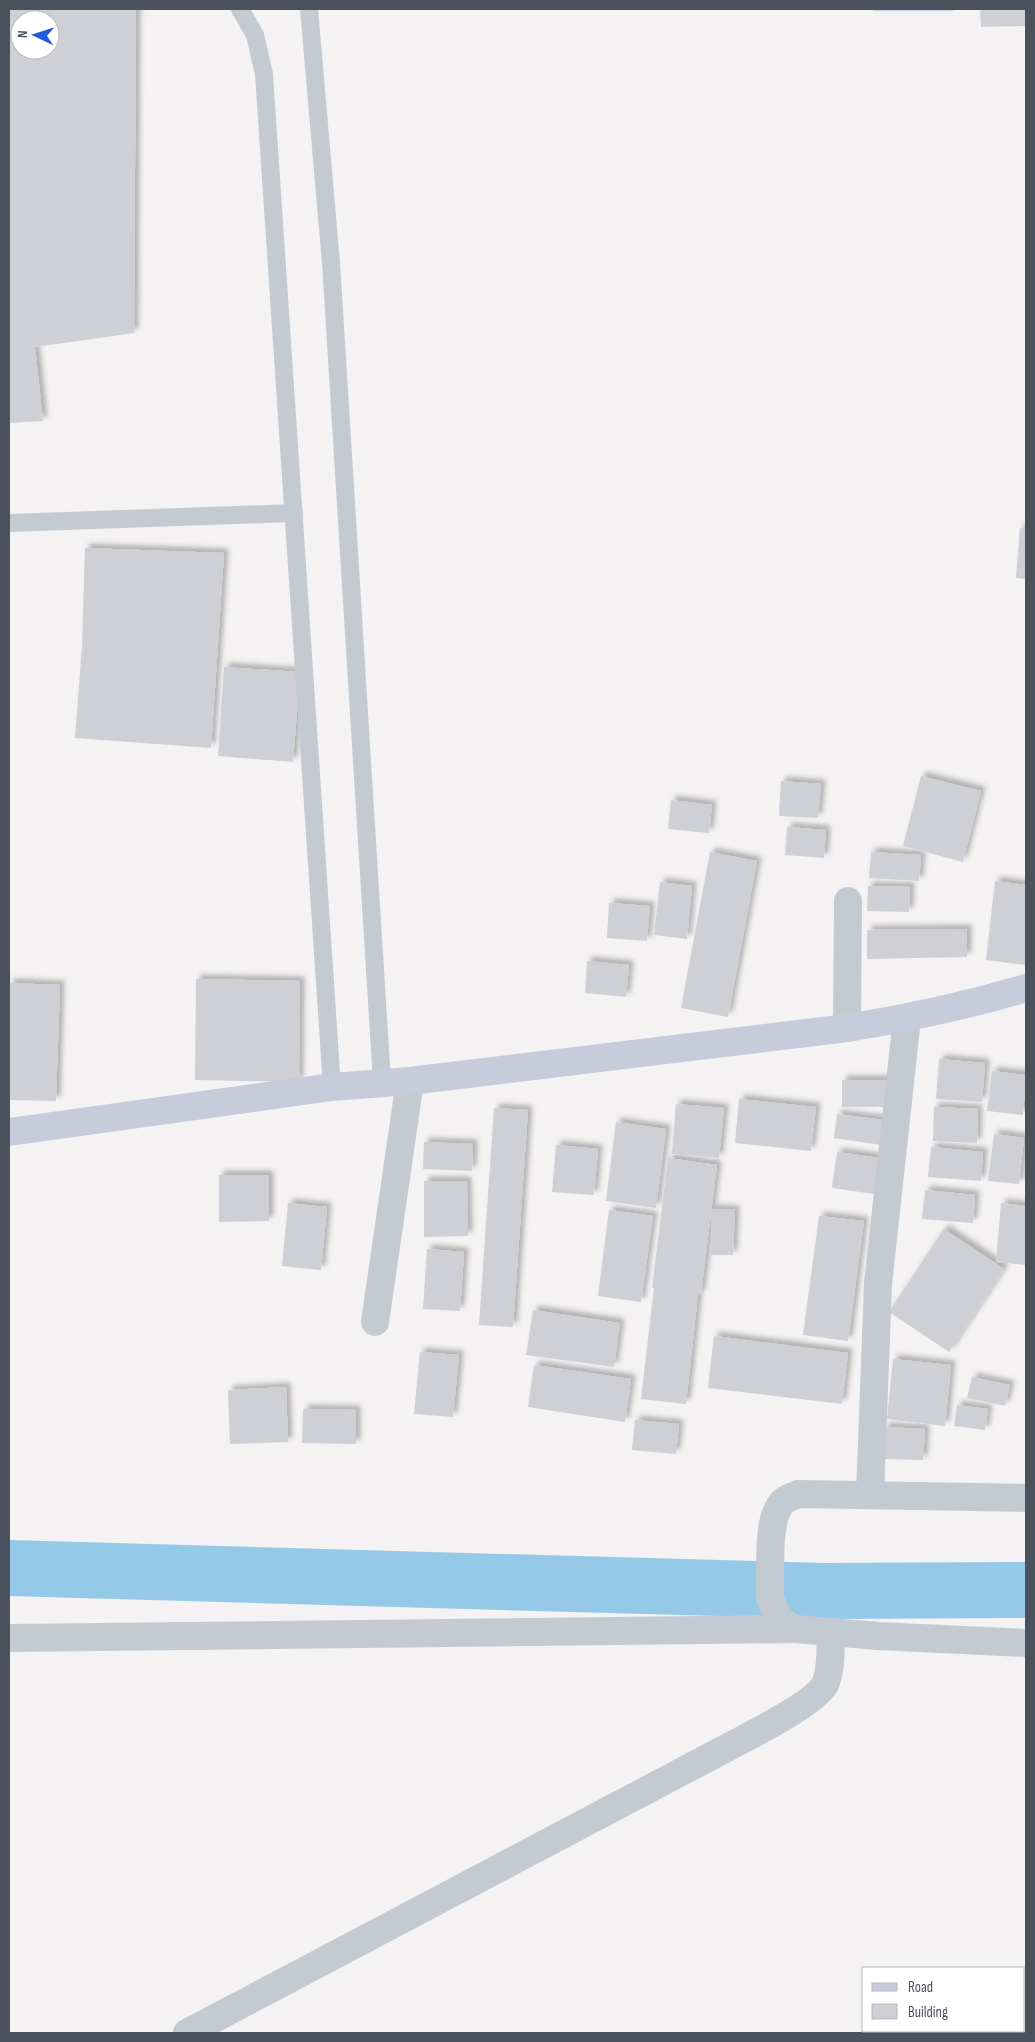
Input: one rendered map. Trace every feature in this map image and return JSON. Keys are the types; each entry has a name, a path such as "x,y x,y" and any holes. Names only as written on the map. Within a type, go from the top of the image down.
{"main road":[{"path":"9,1132 332,1087 410,1081 847,1028 964,1006 1026,988"}],"street":[{"path":"847,1028 848,901"},
{"path":"870,1495 878,1284 907,1018"},
{"path":"375,1322 410,1081"},
{"path":"795,1629 785,1624 778,1616 773,1608 770,1597 772,1525 778,1507 786,1499 798,1494 1026,1498"},
{"path":"9,1638 795,1629 1026,1643"},
{"path":"187,2033 736,1743 806,1703 826,1684 830,1660 831,1632"}],"lane":[{"path":"240,9 255,35 264,74 332,1087"},
{"path":"309,9 331,263 382,1082"},
{"path":"9,523 294,513"}],"building":[{"path":"9,9 136,9 134,333 35,347 43,421 9,423"},
{"path":"873,9 953,9 953,11 873,11"},
{"path":"980,9 1026,9 1026,26 981,27"},
{"path":"1020,528 1026,528 1026,579 1016,578"},
{"path":"85,548 224,553 211,748 75,738 82,646"},
{"path":"224,667 300,672 293,762 218,756"},
{"path":"921,776 981,791 963,862 903,846"},
{"path":"781,781 821,784 818,818 779,816"},
{"path":"671,800 712,805 709,833 668,829"},
{"path":"787,827 826,830 824,858 785,855"},
{"path":"710,852 757,861 728,1017 681,1008"},
{"path":"871,852 921,855 919,881 869,878"},
{"path":"995,881 1026,885 1026,965 986,960"},
{"path":"660,882 692,886 687,939 654,935"},
{"path":"868,886 910,887 909,912 867,911"},
{"path":"609,903 650,906 647,941 607,938"},
{"path":"967,929 967,957 867,959 867,930"},
{"path":"587,961 629,965 626,997 585,993"},
{"path":"196,979 300,981 299,1082 195,1080"},
{"path":"9,983 60,985 56,1101 9,1100"},
{"path":"939,1059 985,1063 982,1102 936,1099"},
{"path":"992,1071 1026,1075 1023,1115 987,1111"},
{"path":"842,1080 888,1080 887,1107 842,1107"},
{"path":"739,1099 816,1107 811,1151 735,1143"},
{"path":"676,1104 724,1108 719,1158 672,1154"},
{"path":"934,1107 978,1109 977,1143 933,1141"},
{"path":"494,1108 528,1110 513,1327 479,1325"},
{"path":"837,1114 884,1120 881,1145 834,1138"},
{"path":"616,1122 666,1129 656,1208 606,1201"},
{"path":"994,1134 1024,1138 1019,1184 988,1181"},
{"path":"424,1142 473,1144 472,1171 423,1169"},
{"path":"556,1145 598,1149 594,1195 552,1192"},
{"path":"931,1147 983,1152 981,1181 928,1177"},
{"path":"837,1152 880,1158 874,1194 832,1188"},
{"path":"668,1158 717,1165 701,1294 698,1294 686,1404 641,1399"},
{"path":"219,1175 269,1175 269,1221 219,1222"},
{"path":"424,1181 467,1181 468,1236 424,1237"},
{"path":"925,1190 975,1195 973,1223 922,1219"},
{"path":"288,1203 327,1207 321,1270 282,1266"},
{"path":"1001,1203 1026,1206 1026,1265 996,1262"},
{"path":"712,1209 735,1210 733,1255 711,1255"},
{"path":"609,1210 653,1216 641,1302 598,1296"},
{"path":"819,1216 864,1221 848,1341 803,1335"},
{"path":"944,1229 1004,1269 949,1352 889,1312"},
{"path":"427,1249 464,1252 460,1311 423,1309"},
{"path":"533,1310 620,1323 614,1367 526,1355"},
{"path":"714,1336 848,1353 842,1404 708,1388"},
{"path":"420,1352 459,1355 453,1417 414,1414"},
{"path":"893,1359 951,1365 945,1426 887,1419"},
{"path":"534,1365 631,1379 625,1422 528,1407"},
{"path":"972,1377 1010,1385 1005,1406 967,1398"},
{"path":"286,1387 288,1442 230,1444 228,1390"},
{"path":"957,1405 988,1409 985,1430 954,1426"},
{"path":"303,1409 356,1410 356,1444 302,1443"},
{"path":"635,1420 679,1424 676,1454 632,1450"},
{"path":"884,1427 925,1429 923,1460 883,1459"}],"waterway":[{"path":"9,1568 822,1591 1026,1590"}]}
